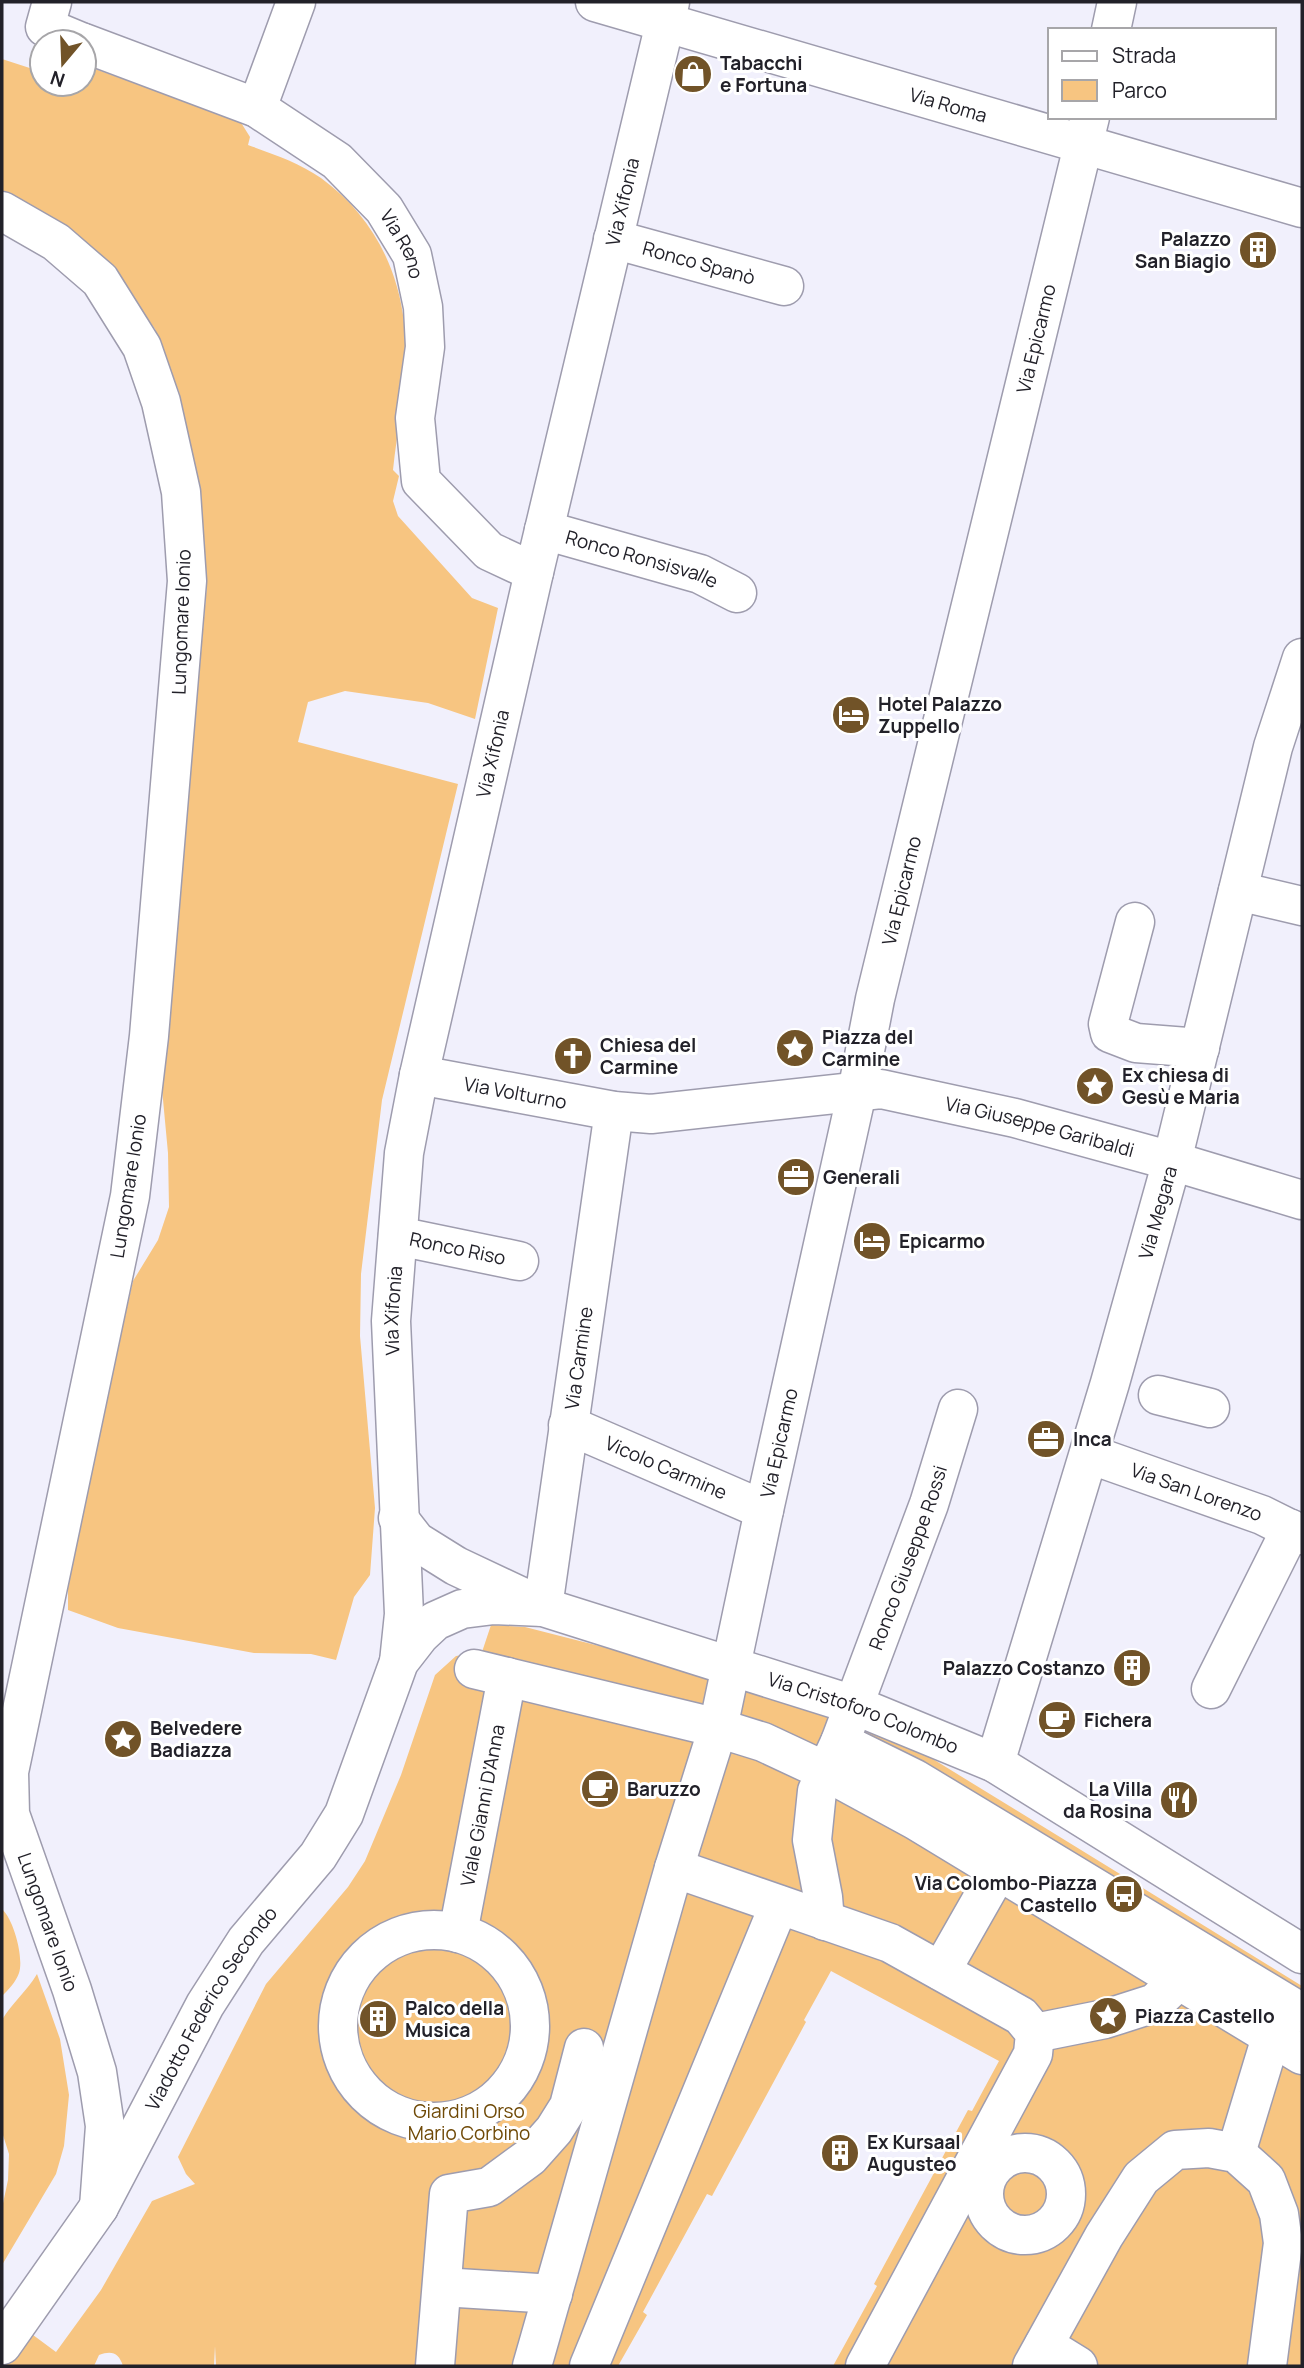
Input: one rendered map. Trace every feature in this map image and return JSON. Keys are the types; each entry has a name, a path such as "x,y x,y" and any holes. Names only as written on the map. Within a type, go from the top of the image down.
{"street":[{"path":"47,28 45,27 52,2"},
{"path":"257,108 296,2"},
{"name":"Via Roma","path":"595,2 668,12 1087,131 1302,208"},
{"path":"1111,28 1117,2"},
{"name":"Via Xifonia","path":"399,1662 404,1614 391,1321 404,1153 419,1075 534,572 668,12"},
{"name":"Via Reno","path":"98,48 257,108 337,161 384,209 412,255 423,307 425,347 415,418 421,481 489,551 534,572"},
{"name":"Via Epicarmo","path":"602,2052 674,1868 718,1728 878,985 1087,131"},
{"name":"Lungomare Ionio","path":"2,211 56,242 100,280 142,347 161,402 181,492 187,581 149,1036 130,1196 9,1772 10,1814 72,1990 97,2072 105,2126 99,2207"},
{"name":"Ronco Spanò","path":"613,239 784,286"},
{"name":"Ronco Ronsisvalle","path":"544,530 700,575 737,593"},
{"name":"Via Megara","path":"995,1763 1089,1454 1134,1389 1171,1161 1273,747 1302,658"},
{"path":"1238,891 1302,906"},
{"path":"1135,922 1108,1024 1110,1033 1136,1043 1200,1048"},
{"name":"Via Volturno","path":"419,1075 614,1111 651,1114 857,1092"},
{"name":"Via Giuseppe Garibaldi","path":"857,1092 881,1089 1001,1115 1302,1200"},
{"name":"Via Carmine","path":"543,1607 614,1111"},
{"name":"Ronco Riso","path":"398,1236 519,1261"},
{"path":"1134,1389 1210,1408"},
{"name":"Ronco Giuseppe Rossi","path":"825,1921 824,1897 812,1840 817,1791 854,1705 929,1504 958,1409"},
{"name":"Vicolo Carmine","path":"568,1424 764,1510"},
{"name":"Via San Lorenzo","path":"1089,1454 1262,1515 1296,1532"},
{"path":"398,1518 416,1541 456,1566 543,1607"},
{"path":"1211,1689 1296,1532"},
{"name":"Via Cristoforo Colombo","path":"399,1662 420,1634 435,1621 462,1609 494,1605 543,1607 854,1705 995,1763 1300,1944"},
{"name":"Viadotto Federico Secondo","path":"10,2334 99,2207 205,2005 246,1941 318,1856 344,1814 399,1662"},
{"name":"Viale Gianni D'Anna","path":"458,1933 490,1673 718,1728"},
{"path":"718,1728 915,1779 1289,2026"},
{"path":"832,1757 915,1820 1180,1980 1289,2026"},
{"path":"674,1868 890,1943 1021,2016 1035,2033 1033,2054 981,2169 865,2366"},
{"path":"941,1971 998,1871"},
{"path":"589,2366 779,1905"},
{"path":"425,1930 458,1933 491,1948 514,1972 527,2002 530,2036 520,2070 498,2098 466,2117 430,2122 395,2114 365,2094 345,2064 337,2028 343,1992 362,1961 391,1940 425,1930"},
{"path":"1035,2033 1105,2019 1155,2003 1180,1980"},
{"path":"1236,2152 1289,2026"},
{"path":"530,2036 602,2052"},
{"path":"435,2366 449,2194 489,2187 530,2157 554,2130 602,2052"},
{"path":"532,2366 552,2294 602,2052"},
{"path":"1078,2366 1038,2356 1104,2236 1141,2178 1175,2150 1209,2148 1236,2152 1266,2180 1279,2214 1283,2244 1266,2366"},
{"path":"1017,2153 1036,2154 1052,2162 1063,2177 1066,2195 1062,2213 1050,2227 1033,2235 1014,2233 997,2225 987,2210 981,2169 1017,2153"},
{"path":"1062,2213 1104,2236"},
{"path":"442,2287 552,2294"}],"green space":[{"path":"2,59 28,67 28,98 98,98 98,70 240,121 250,137 248,145 286,159 313,173 338,192 367,223 378,241 395,280 400,300 407,350 393,470 399,476 393,501 398,516 472,598 498,608 475,719 428,703 345,691 308,702 298,742 458,784 382,1100 361,1274 360,1336 375,1508 370,1575 354,1597 336,1660 311,1654 254,1653 118,1628 68,1610 68,1566 133,1281 158,1240 169,1207 168,1153 159,1057 207,584 197,486 179,392 155,329 112,268 2,193"},
{"name":"Giardini Orso Mario Corbino","path":"491,1625 525,1627 709,1674 824,1708 928,1756 1302,1986 1302,2366 833,2366 968,2110 972,2111 999,2061 831,1971 712,2196 707,2194 643,2312 647,2315 618,2366 216,2366 215,2346 214,2366 123,2366 117,2355 108,2353 99,2355 94,2366 2,2366 2,2312 56,2352 101,2290 152,2201 195,2184 186,2174 178,2157 266,1984 348,1887 365,1861 401,1775 435,1675 456,1656 482,1652"},
{"path":"2,1909 14,1930 20,1966 16,1980 2,1996"},
{"path":"37,1974 60,2039 69,2095 64,2146 56,2174 2,2265 2,2208 8,2180 9,2154 2,2132 2,2020"}],"place":[{"name":"Tabacchi e Fortuna","path":"693,74"},
{"name":"Palazzo San Biagio","path":"1258,250"},
{"name":"Hotel Palazzo Zuppello","path":"851,715"},
{"name":"Piazza del Carmine","path":"795,1048"},
{"name":"Chiesa del Carmine","path":"573,1056"},
{"name":"Ex chiesa di Gesù e Maria","path":"1095,1086"},
{"name":"Generali","path":"796,1177"},
{"name":"Epicarmo","path":"872,1241"},
{"name":"Inca","path":"1046,1439"},
{"name":"Palazzo Costanzo","path":"1132,1668"},
{"name":"Fichera","path":"1057,1720"},
{"name":"Belvedere Badiazza","path":"123,1739"},
{"name":"Baruzzo","path":"600,1789"},
{"name":"La Villa da Rosina","path":"1179,1800"},
{"name":"Via Colombo-Piazza Castello","path":"1124,1894"},
{"name":"Piazza Castello","path":"1108,2016"},
{"name":"Palco della Musica","path":"378,2019"},
{"name":"Ex Kursaal Augusteo","path":"840,2153"}]}
